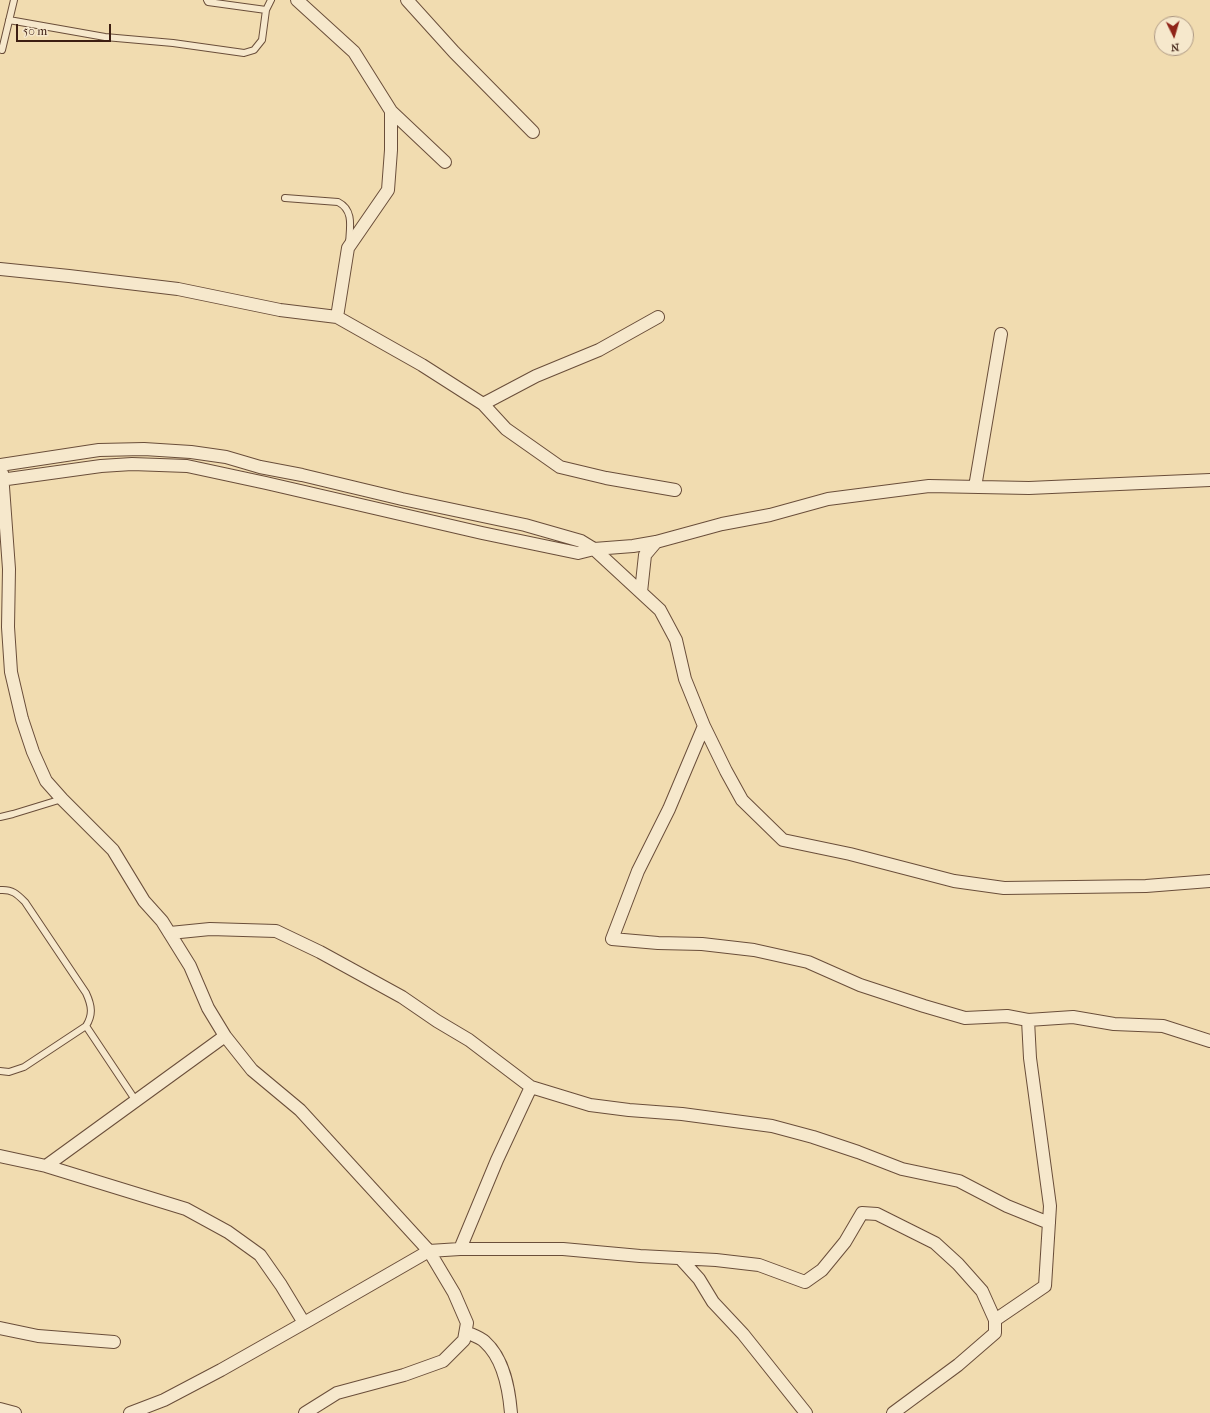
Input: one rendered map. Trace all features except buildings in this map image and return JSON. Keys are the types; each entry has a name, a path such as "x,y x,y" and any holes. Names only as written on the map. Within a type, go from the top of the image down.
{"street":[{"path":"297,0 354,52 391,111 445,162"},
{"path":"407,0 454,52 533,132"},
{"path":"337,317 348,248 388,190 391,150 391,111"},
{"path":"0,269 178,289 280,310 337,317 422,365 483,404 506,430 560,467 606,478 675,490"},
{"path":"483,404 536,376 599,350 658,317"},
{"path":"975,487 1001,334"},
{"path":"305,1413 337,1394 404,1375 443,1361 464,1340 467,1323 454,1293 429,1251 300,1110 252,1070 226,1036 208,1008 190,966 162,921 144,901 113,850 46,781 33,752 22,719 11,672 8,628 9,569 0,465 99,450 144,449 191,452 226,457 260,467 525,525 582,542 594,549 660,610 676,640 685,679 704,726 726,771 742,800 783,840 850,854 954,881 1004,888 1146,886 1210,881"},
{"path":"99,450 101,466"},
{"path":"1,480 101,466 132,464 187,466 467,530 578,553 594,549 633,546 656,542 722,524 770,515 828,499 929,486 1029,488 1210,480"},
{"path":"641,592 645,555 656,542"},
{"path":"704,726 669,809 638,871 612,939 658,943 702,944 754,950 808,962 860,985 965,1018 1007,1016 1028,1020 1073,1017 1114,1024 1163,1026 1210,1041"},
{"path":"170,933 210,929 276,931 320,952 402,997 437,1021 469,1040 531,1087 590,1105 682,1114 779,1128 813,1137 902,1169 959,1181 1007,1206 1049,1223"},
{"path":"995,1320 1045,1286 1050,1206 1030,1058 1028,1020"},
{"path":"46,1166 226,1036"},
{"path":"460,1249 497,1160 531,1087"},
{"path":"0,1156 46,1166 186,1209 228,1232 260,1255 281,1285 304,1323"},
{"path":"130,1413 164,1400 221,1370 429,1251 460,1249 563,1249 716,1260 759,1265 805,1282 822,1270 845,1242 862,1213 877,1214 935,1243 958,1264 982,1291 995,1320 995,1333 958,1366 893,1413"},
{"path":"680,1258 698,1278 713,1302 742,1334 806,1413"},
{"path":"0,1328 38,1336 114,1342"},
{"path":"466,1332 484,1340 496,1354 509,1393 511,1413"},
{"path":"0,1409 15,1413"}],"lane":[{"path":"2,50 14,0"},
{"path":"207,0 208,2 266,10"},
{"path":"9,20 105,36 173,43 244,53 254,50 262,40 266,10 271,0"},
{"path":"285,198 338,202 344,205 350,219 348,248"},
{"path":"0,817 62,799"},
{"path":"0,890 11,890 19,895 25,902 86,994 91,1004 92,1013 86,1026 24,1067 9,1072 0,1071"},
{"path":"86,1026 136,1101"}]}
